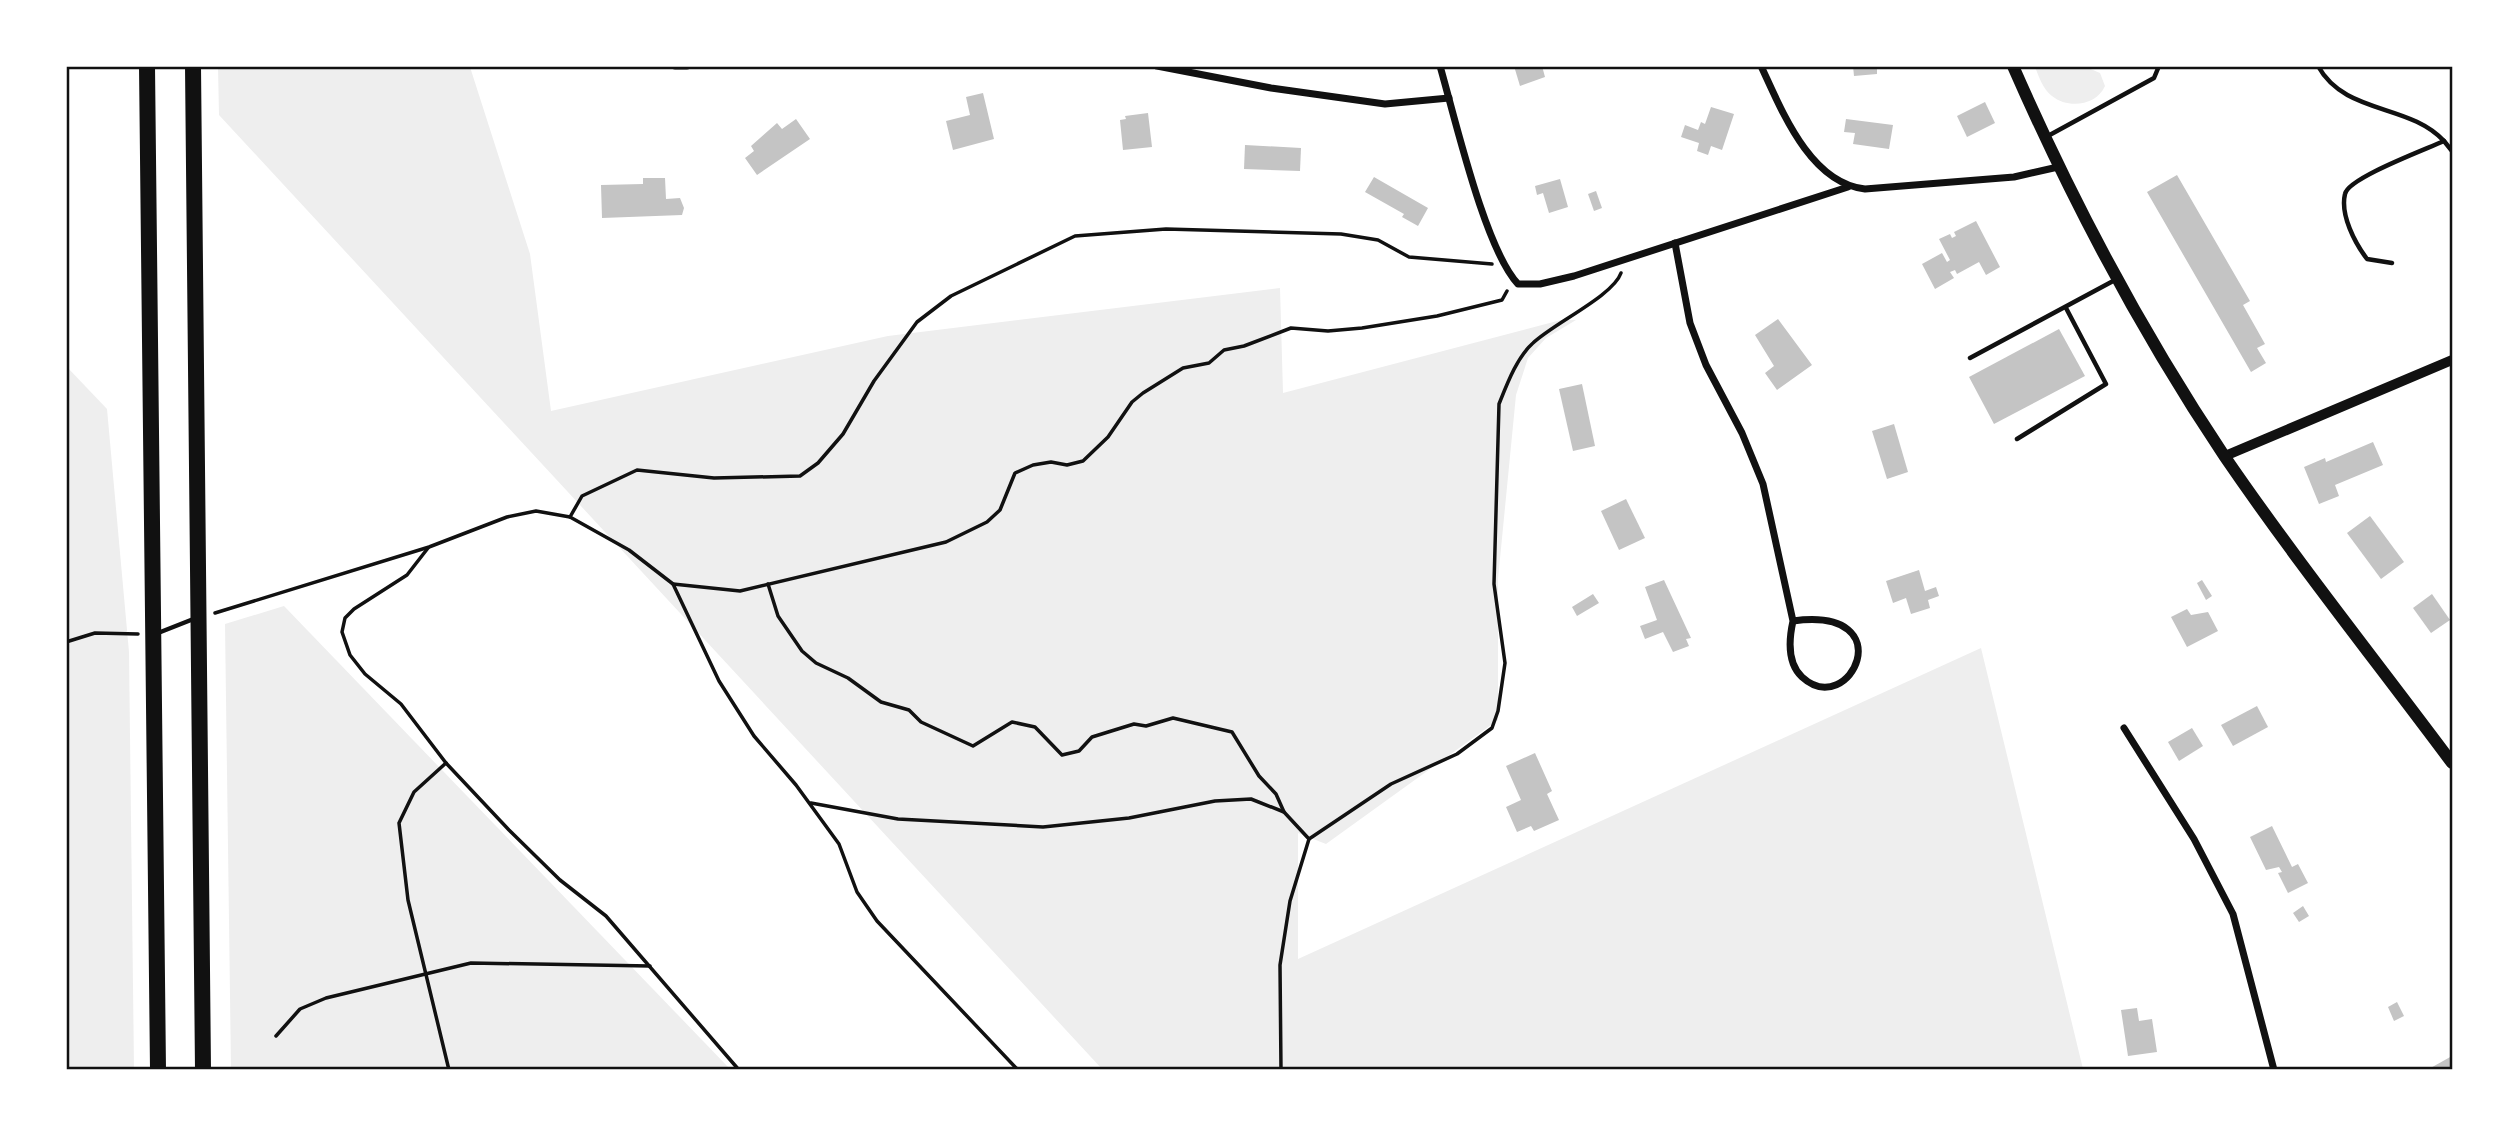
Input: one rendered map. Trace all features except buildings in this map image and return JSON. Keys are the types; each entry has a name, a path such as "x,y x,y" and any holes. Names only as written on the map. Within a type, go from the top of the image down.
{"highway":[{"path":"147,66 158,1069"},
{"path":"193,66 203,1069"}],"main road":[{"path":"2013,66 2057,167 2116,279 2225,456 2452,763"}],"street":[{"path":"675,66 687,66"},
{"path":"1157,66 1271,88 1385,104 1449,98"},
{"path":"1440,66 1485,219 1505,265 1518,284 1540,284 1624,260 1848,187"},
{"path":"1761,66 1790,125 1805,146 1836,180 1848,187 1865,189 2014,177 2057,167"},
{"path":"1675,243 1690,323 1706,365 1742,433 1763,484 1793,621 1788,640 1791,656 1799,674 1807,681 1824,688 1839,683 1855,671 1860,654 1852,633 1840,623 1819,617 1793,621"},
{"path":"2225,456 2452,360"},
{"path":"2124,728 2194,839 2233,914 2274,1069"}],"lane":[{"path":"2044,138 2154,78 2160,66"},
{"path":"2318,66 2326,81 2339,93 2430,126 2452,151"},
{"path":"2392,263 2367,259 2361,251 2350,232 2344,194 2350,186 2368,175 2444,141"},
{"path":"1970,358 2116,279"},
{"path":"2017,439 2104,388 2106,384 2066,308"},
{"path":"154,634 200,617"}],"path":[{"path":"570,517 582,496 637,470 714,478 800,476 818,463 843,435 874,381 917,322 951,296 1075,236 1166,229 1341,234 1378,240 1409,257 1505,265"},
{"path":"1280,1069 1280,965 1290,901 1309,839 1391,784 1457,754 1492,728 1498,711 1505,663 1494,584 1499,404 1510,377 1530,345 1561,320 1607,292 1620,277 1624,260"},
{"path":"673,584 740,591 946,542 986,522 1000,510 1008,483 1015,472 1051,462 1067,465 1083,461 1108,437 1132,402 1183,368 1209,363 1224,350 1244,346 1291,328 1328,331 1362,328 1470,309 1502,300 1513,279"},
{"path":"200,617 429,547 507,517 536,511 570,517 629,550 673,584 719,681 754,736 839,844 857,892 877,921 1018,1069"},
{"path":"429,547 407,575 354,609 345,618 342,632 344,643 357,665 401,704 446,763 517,838 560,880 607,916 739,1069"},
{"path":"768,584 778,617 802,651 816,663 848,678 881,702 909,710 920,722 974,746 1012,722 1035,727 1062,755 1079,751 1092,737 1134,724 1146,726 1173,718 1232,732 1259,776 1276,794 1284,812 1309,839"},
{"path":"66,642 95,633 154,634"},
{"path":"446,763 414,792 399,823 408,900 449,1069"},
{"path":"809,803 898,819 1043,827 1129,818 1227,800 1251,799 1284,812"},
{"path":"276,1036 300,1009 318,1002 363,987 471,963 652,966"}],"shaded area":[{"path":"218,67 470,67 530,254 551,411 888,336 1280,288 1283,393 1561,320 1576,320 1546,338 1528,358 1516,395 1498,579 1498,720 1326,844 1298,833 1298,959 1981,648 2083,1069 1102,1069 219,115"},
{"path":"2035,67 2086,67 2100,73 2105,86 2095,98 2081,103 2066,103 2049,93"},
{"path":"66,366 107,409 129,652 134,1069 67,1069"},
{"path":"284,606 730,1069 231,1069 225,624"}]}
